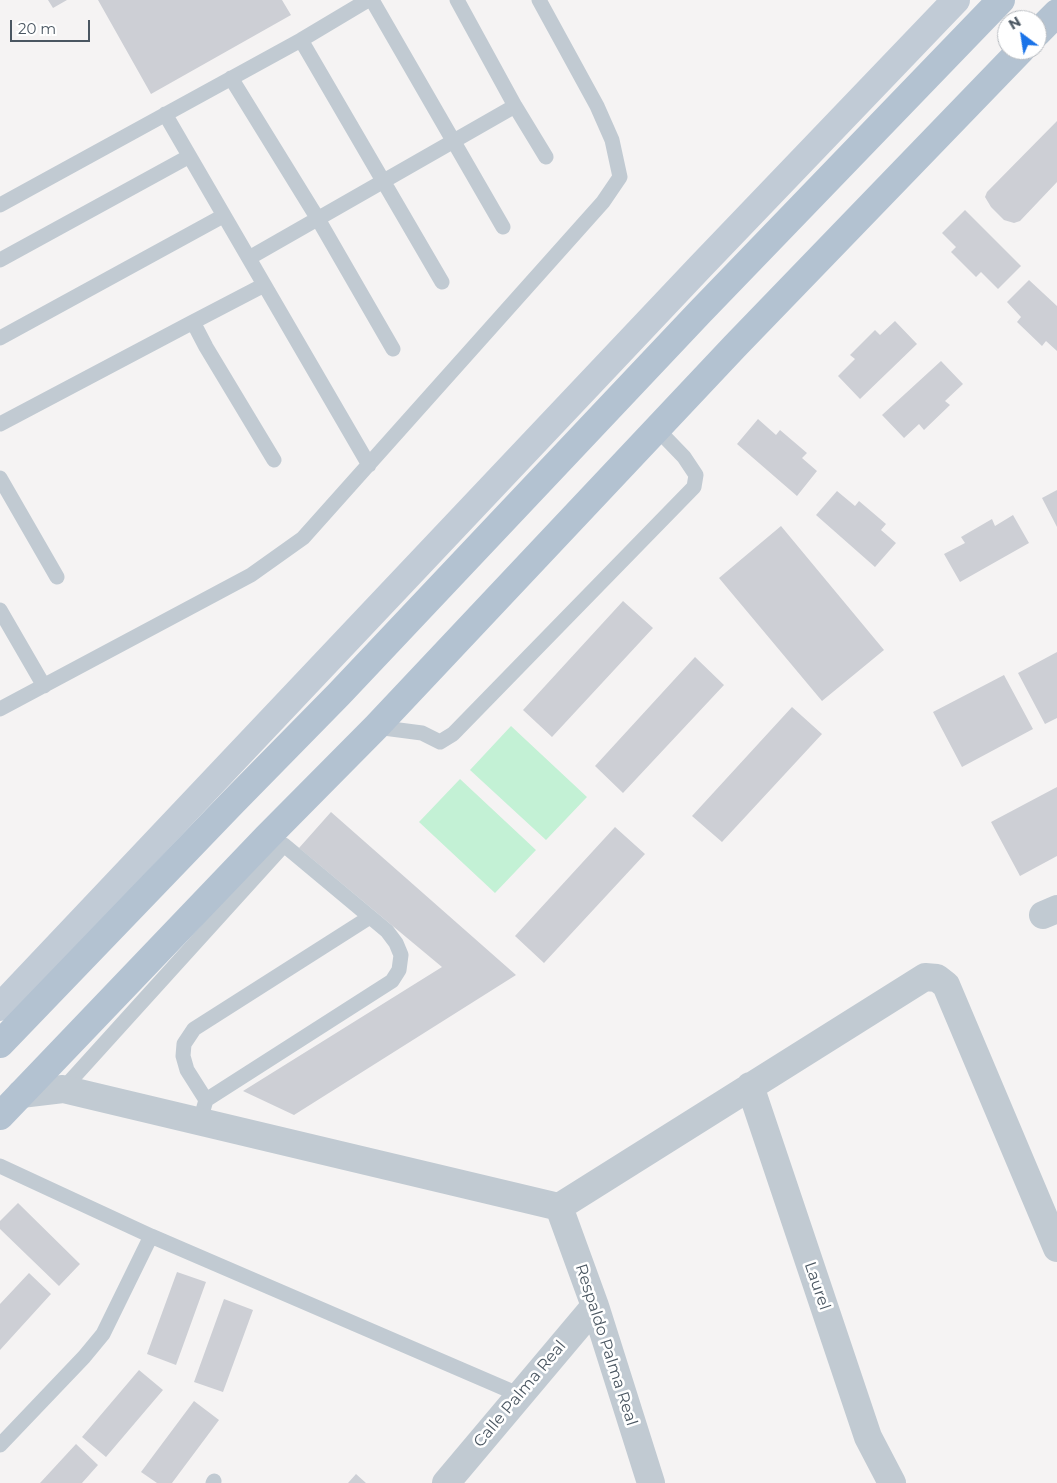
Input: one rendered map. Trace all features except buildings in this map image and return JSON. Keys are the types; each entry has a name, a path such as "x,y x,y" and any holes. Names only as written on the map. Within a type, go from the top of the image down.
{"main road":[{"path":"0,1044 339,694 748,261 1001,0"},
{"path":"1047,23 1057,12"},
{"path":"0,1116 275,841 376,727 784,294 1011,60"}],"street":[{"path":"0,1007 700,267 956,0"},
{"path":"21,1094 63,1089 203,1111 559,1207 925,977 937,978 946,985 1057,1248"},
{"name":"Laurel","path":"750,1086 868,1436 892,1483"},
{"name":"Respaldo Palma Real","path":"559,1207 594,1306 651,1483"},
{"name":"Calle Palma Real","path":"446,1483 594,1306"}],"lane":[{"path":"0,205 301,40 370,0 455,141 503,226"},
{"path":"457,0 515,106 546,157"},
{"path":"0,710 251,575 303,538 603,202 620,177 612,140 597,106 539,0"},
{"path":"301,40 442,282"},
{"path":"231,78 318,219 393,349"},
{"path":"248,258 515,106"},
{"path":"165,114 188,157 369,465"},
{"path":"0,260 188,157"},
{"path":"0,338 223,216"},
{"path":"0,424 264,285"},
{"path":"193,322 274,460"},
{"path":"376,727 422,733 440,742 453,734 694,487 696,475 684,457 657,429"},
{"path":"0,478 57,577"},
{"path":"0,610 44,686"},
{"path":"63,1089 275,841 370,917 387,931 396,943 401,955 399,970 392,981 203,1111 183,1056 184,1044 194,1029 370,917"},
{"path":"0,1166 151,1236 520,1395"},
{"path":"0,1446 84,1357 103,1334 151,1236"}],"green space":[{"path":"511,726 587,797 546,840 470,770"},
{"path":"460,779 536,850 495,893 419,822"}]}
